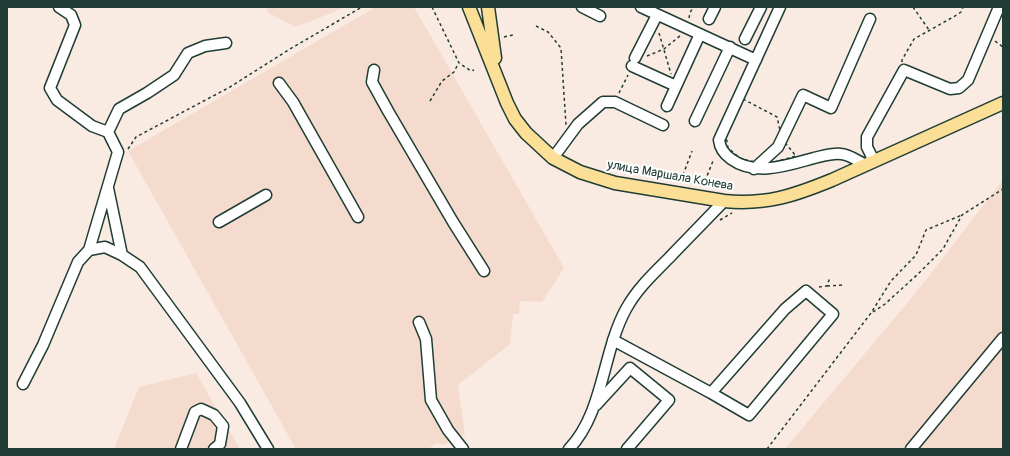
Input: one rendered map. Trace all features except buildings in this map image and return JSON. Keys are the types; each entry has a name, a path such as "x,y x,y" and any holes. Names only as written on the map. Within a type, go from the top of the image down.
{"main road":[{"path":"469,7 500,85"},
{"path":"490,8 496,66 500,85"},
{"name":"улица Маршала Конева","path":"500,85 515,118 526,133 552,158 580,172 615,183 724,201 756,202 787,197 811,189 1003,104"}],"lane":[{"path":"23,384 43,345 78,262 89,250 118,152 108,132 92,126 57,100 50,88 75,25 71,16 59,7"},
{"path":"582,7 600,16"},
{"path":"641,7 756,60"},
{"path":"709,19 715,7"},
{"path":"745,39 761,7"},
{"path":"780,7 719,140 720,146 725,155 736,163 758,166 784,166 829,154 842,154 870,163 867,137 904,70 950,89 959,88 968,80 999,7"},
{"path":"657,15 636,61 676,86"},
{"path":"758,166 778,147 803,95 831,108 870,20"},
{"path":"666,106 700,34"},
{"path":"108,132 119,109 174,75 188,53 205,46 226,42"},
{"path":"695,121 730,47"},
{"path":"374,70 372,82 453,222 484,271"},
{"path":"279,83 293,102 358,217"},
{"path":"552,158 578,124 603,102 615,102 663,125"},
{"path":"108,187 122,255"},
{"path":"219,222 266,195"},
{"path":"569,449 577,440 590,420 613,340 625,310 640,287 724,201"},
{"path":"89,250 105,247 122,255 140,267 240,403 268,449"},
{"path":"613,340 749,415 833,314 806,291 785,309 711,393"},
{"path":"418,322 426,339 431,400 448,430 463,449"},
{"path":"911,449 1003,338"},
{"path":"593,408 630,368 669,400 627,449"},
{"path":"181,449 195,412 201,410 214,415 223,426 221,447"}],"path":[{"path":"128,146 136,137 230,87 290,49 362,7"},
{"path":"432,7 458,63 471,70 474,70"},
{"path":"689,19 693,7"},
{"path":"913,7 930,30"},
{"path":"904,70 902,60 914,39 955,16 961,12 963,7"},
{"path":"536,26 548,32 561,48 567,139"},
{"path":"658,31 672,76"},
{"path":"622,87 636,61 664,49 682,34"},
{"path":"504,37 513,35"},
{"path":"430,101 442,81 454,72 458,63"},
{"path":"743,99 777,117 782,139 796,156 758,166 741,159 728,148 726,136 743,99"},
{"path":"683,175 692,151"},
{"path":"705,181 713,161"},
{"path":"767,449 871,313 891,281 909,260 916,255 926,230 962,214 1003,189"},
{"path":"871,313 885,304 943,249 962,214"},
{"path":"827,286 830,277"},
{"path":"819,287 843,285"}],"shaded area":[{"path":"268,7 346,7 296,27 267,12"},
{"path":"376,7 414,7 564,268 542,302 520,301 519,314 513,314 510,344 458,385 465,434 444,445 437,443 428,449 296,449 128,151"},
{"path":"1003,180 1003,449 785,449 918,290"},
{"path":"196,373 240,449 114,449 139,387"}]}
